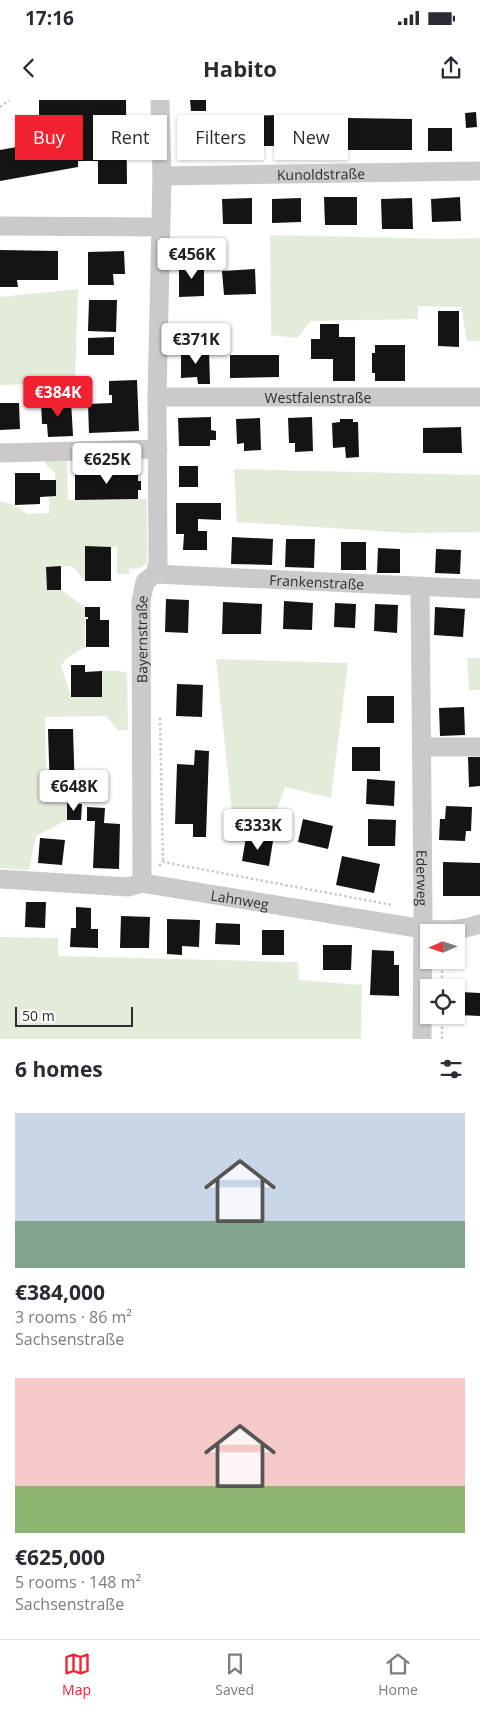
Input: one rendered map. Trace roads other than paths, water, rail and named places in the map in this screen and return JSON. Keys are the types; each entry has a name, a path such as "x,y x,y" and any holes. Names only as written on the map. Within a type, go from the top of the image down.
{"street":[{"name":"Bayernstraße","path":"142,883 141,601 145,582 155,574 158,563 157,397 162,176 160,100"},
{"name":"Kunoldstraße","path":"162,176 480,171"},
{"path":"0,226 160,227"},
{"name":"Westfalenstraße","path":"157,397 480,397"},
{"path":"0,452 158,449"},
{"name":"Frankenstraße","path":"155,574 480,589"},
{"name":"Ederweg","path":"420,586 423,924"},
{"path":"422,747 480,747"},
{"name":"Lahnweg","path":"0,879 128,887 142,883 420,929"},
{"name":"Lahnweg","path":"465,928 480,924"},
{"name":"Ederweg","path":"422,1039 423,969"}]}
